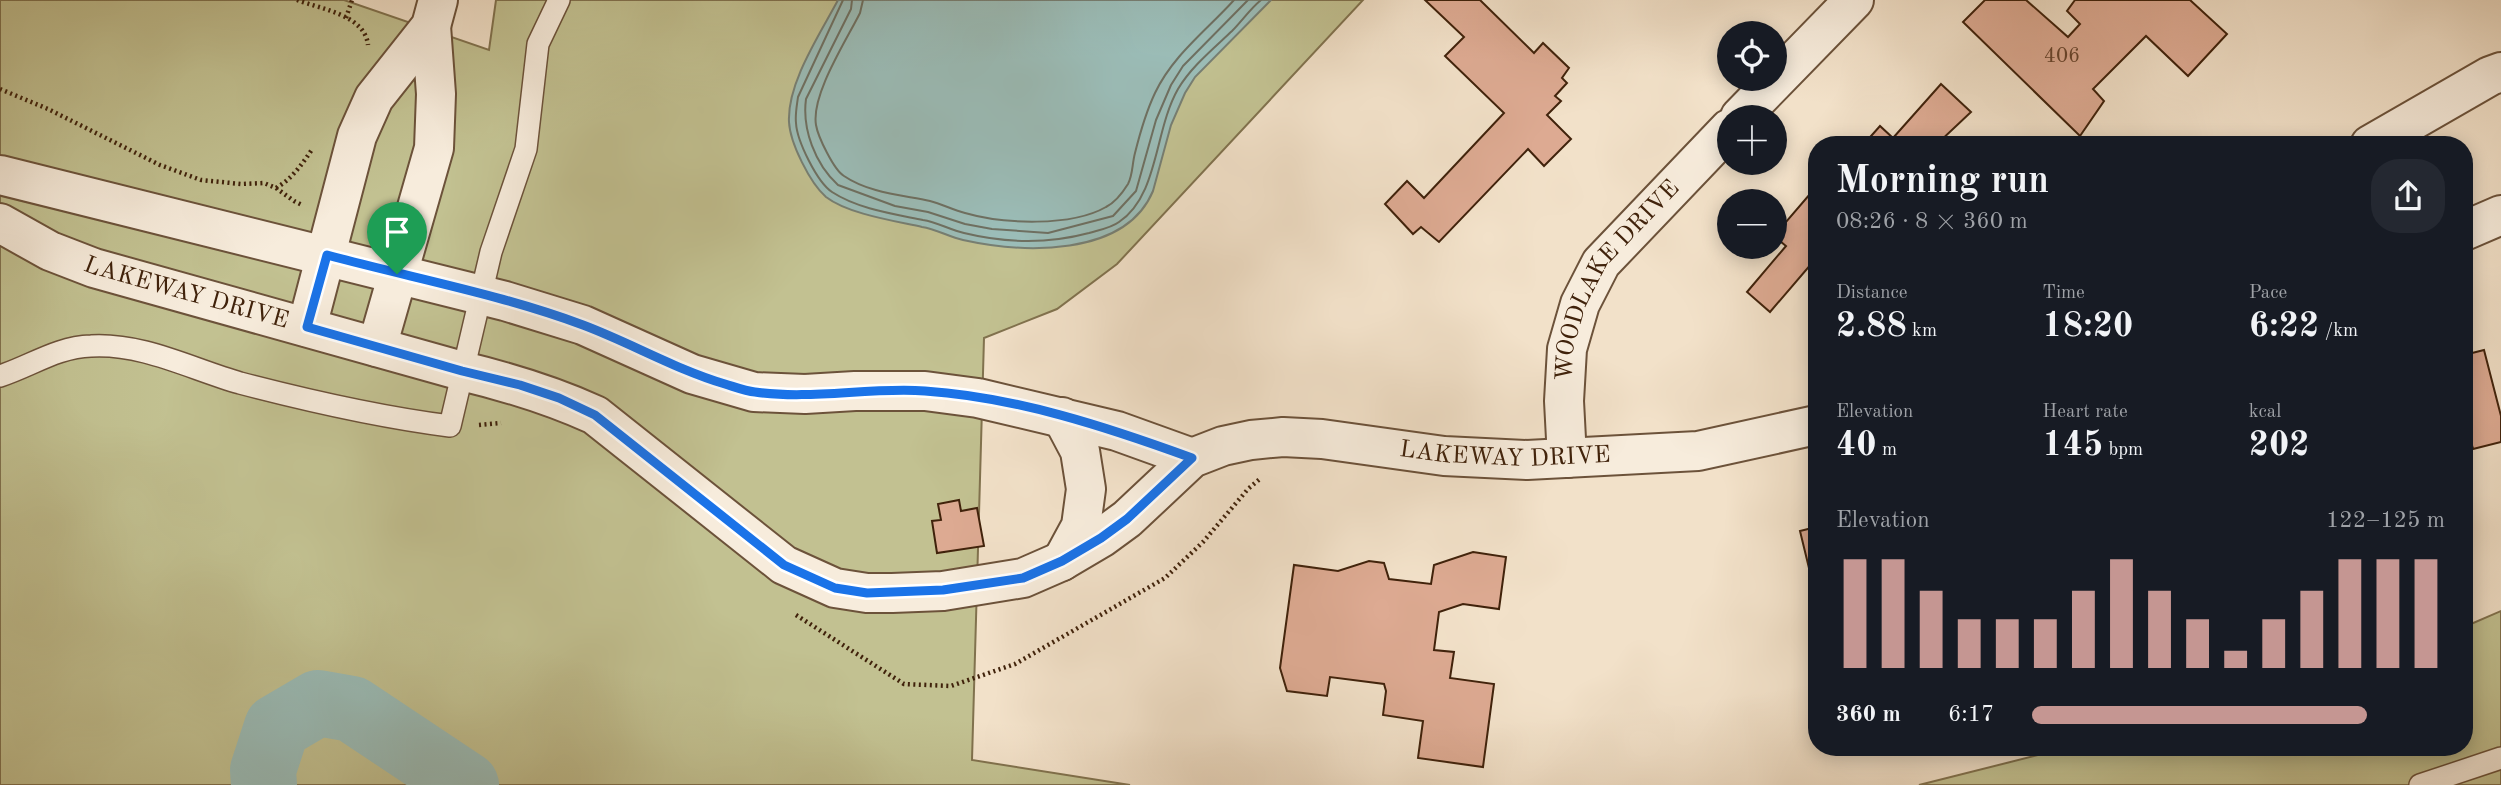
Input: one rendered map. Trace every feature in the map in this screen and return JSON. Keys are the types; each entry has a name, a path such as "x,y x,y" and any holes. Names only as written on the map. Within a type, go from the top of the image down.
{"street":[{"path":"1752,105 1854,0"},
{"path":"307,327 357,136 374,98 429,9"},
{"path":"377,347 434,148 436,94 429,9"},
{"path":"2386,136 2501,72"},
{"name":"WOODLAKE DRIVE","path":"1567,458 1564,401 1567,349 1580,304 1601,263 1717,142"},
{"path":"0,175 480,294 583,325 692,374 754,392 805,394 925,391 978,398 1117,430 1192,458"},
{"path":"2473,227 2501,215"},
{"name":"LAKEWAY DRIVE","path":"0,223 50,251 94,268 559,398 595,415 784,565 835,588 867,593 943,590 1023,578 1062,561 1127,519 1192,458 1223,446 1251,440 1283,437 1322,439 1444,456 1527,460 1698,451 1808,427"},
{"path":"1062,417 1080,451 1086,489 1080,526 1062,561"}],"lane":[{"path":"0,376 66,349 89,346 123,347 148,352 237,382 310,400 450,426 498,228 526,149 538,44 559,0"},
{"path":"2420,785 2501,758"}],"path":[{"path":"297,0 354,21 366,35 366,54"},
{"path":"346,18 352,0"},
{"path":"0,89 48,109 160,165 201,180 264,183 304,205"},
{"path":"276,188 284,184 317,143"},
{"path":"1184,560 1248,489 1269,471"}],"shaded area":[{"path":"0,0 344,0 489,50 496,0 1363,0 1117,264 1057,309 984,338 972,760 1130,785 0,785"},
{"path":"2501,611 2501,785 1919,785 2034,756 2473,756 2473,623"}],"water":[{"path":"838,0 1271,0 1195,77 1185,93 1171,125 1153,191 1139,213 1120,229 1096,239 1070,246 1042,248 958,239 927,228 846,208 820,191 793,141 789,122 790,107 793,91 806,59"}],"building":[{"path":"1425,0 1480,0 1534,53 1543,43 1569,68 1562,78 1567,83 1555,96 1561,101 1547,115 1571,139 1544,166 1528,149 1439,242 1421,227 1413,234 1385,204 1407,181 1424,198 1504,113 1445,56 1464,37"},
{"path":"1985,0 2026,0 2068,37 2080,24 2067,11 2075,0 2190,0 2227,34 2188,76 2146,36 2093,89 2104,101 2080,136 1963,22"},
{"path":"1941,84 1971,112 1946,136 1895,136"},
{"path":"1880,126 1891,136 1871,136"},
{"path":"1808,196 1808,268 1770,312 1747,292 1775,259 1787,259 1787,221"},
{"path":"2484,350 2501,416 2501,442 2473,449 2473,353"},
{"path":"959,500 961,511 977,508 984,546 937,553 932,521 941,520 938,504"},
{"path":"1808,529 1808,564 1800,531"},
{"path":"1473,552 1506,557 1499,609 1463,604 1439,612 1434,650 1454,652 1450,678 1494,684 1483,767 1418,758 1423,721 1383,715 1386,691 1384,684 1330,677 1327,696 1287,691 1280,668 1294,565 1338,571 1369,561 1384,563 1389,579 1431,584 1434,565"}],"waterway":[{"path":"264,785 263,770 277,727 318,703 352,709 466,785"}],"route":[{"path":"327,255 397,274 505,301 583,325 692,374 754,392 805,394 925,391 978,398 1117,430 1192,458 1127,519 1101,538 1062,561 1023,578 943,590 892,593 867,593 835,588 784,565 595,415 559,398 520,385 307,327 327,255"}]}
